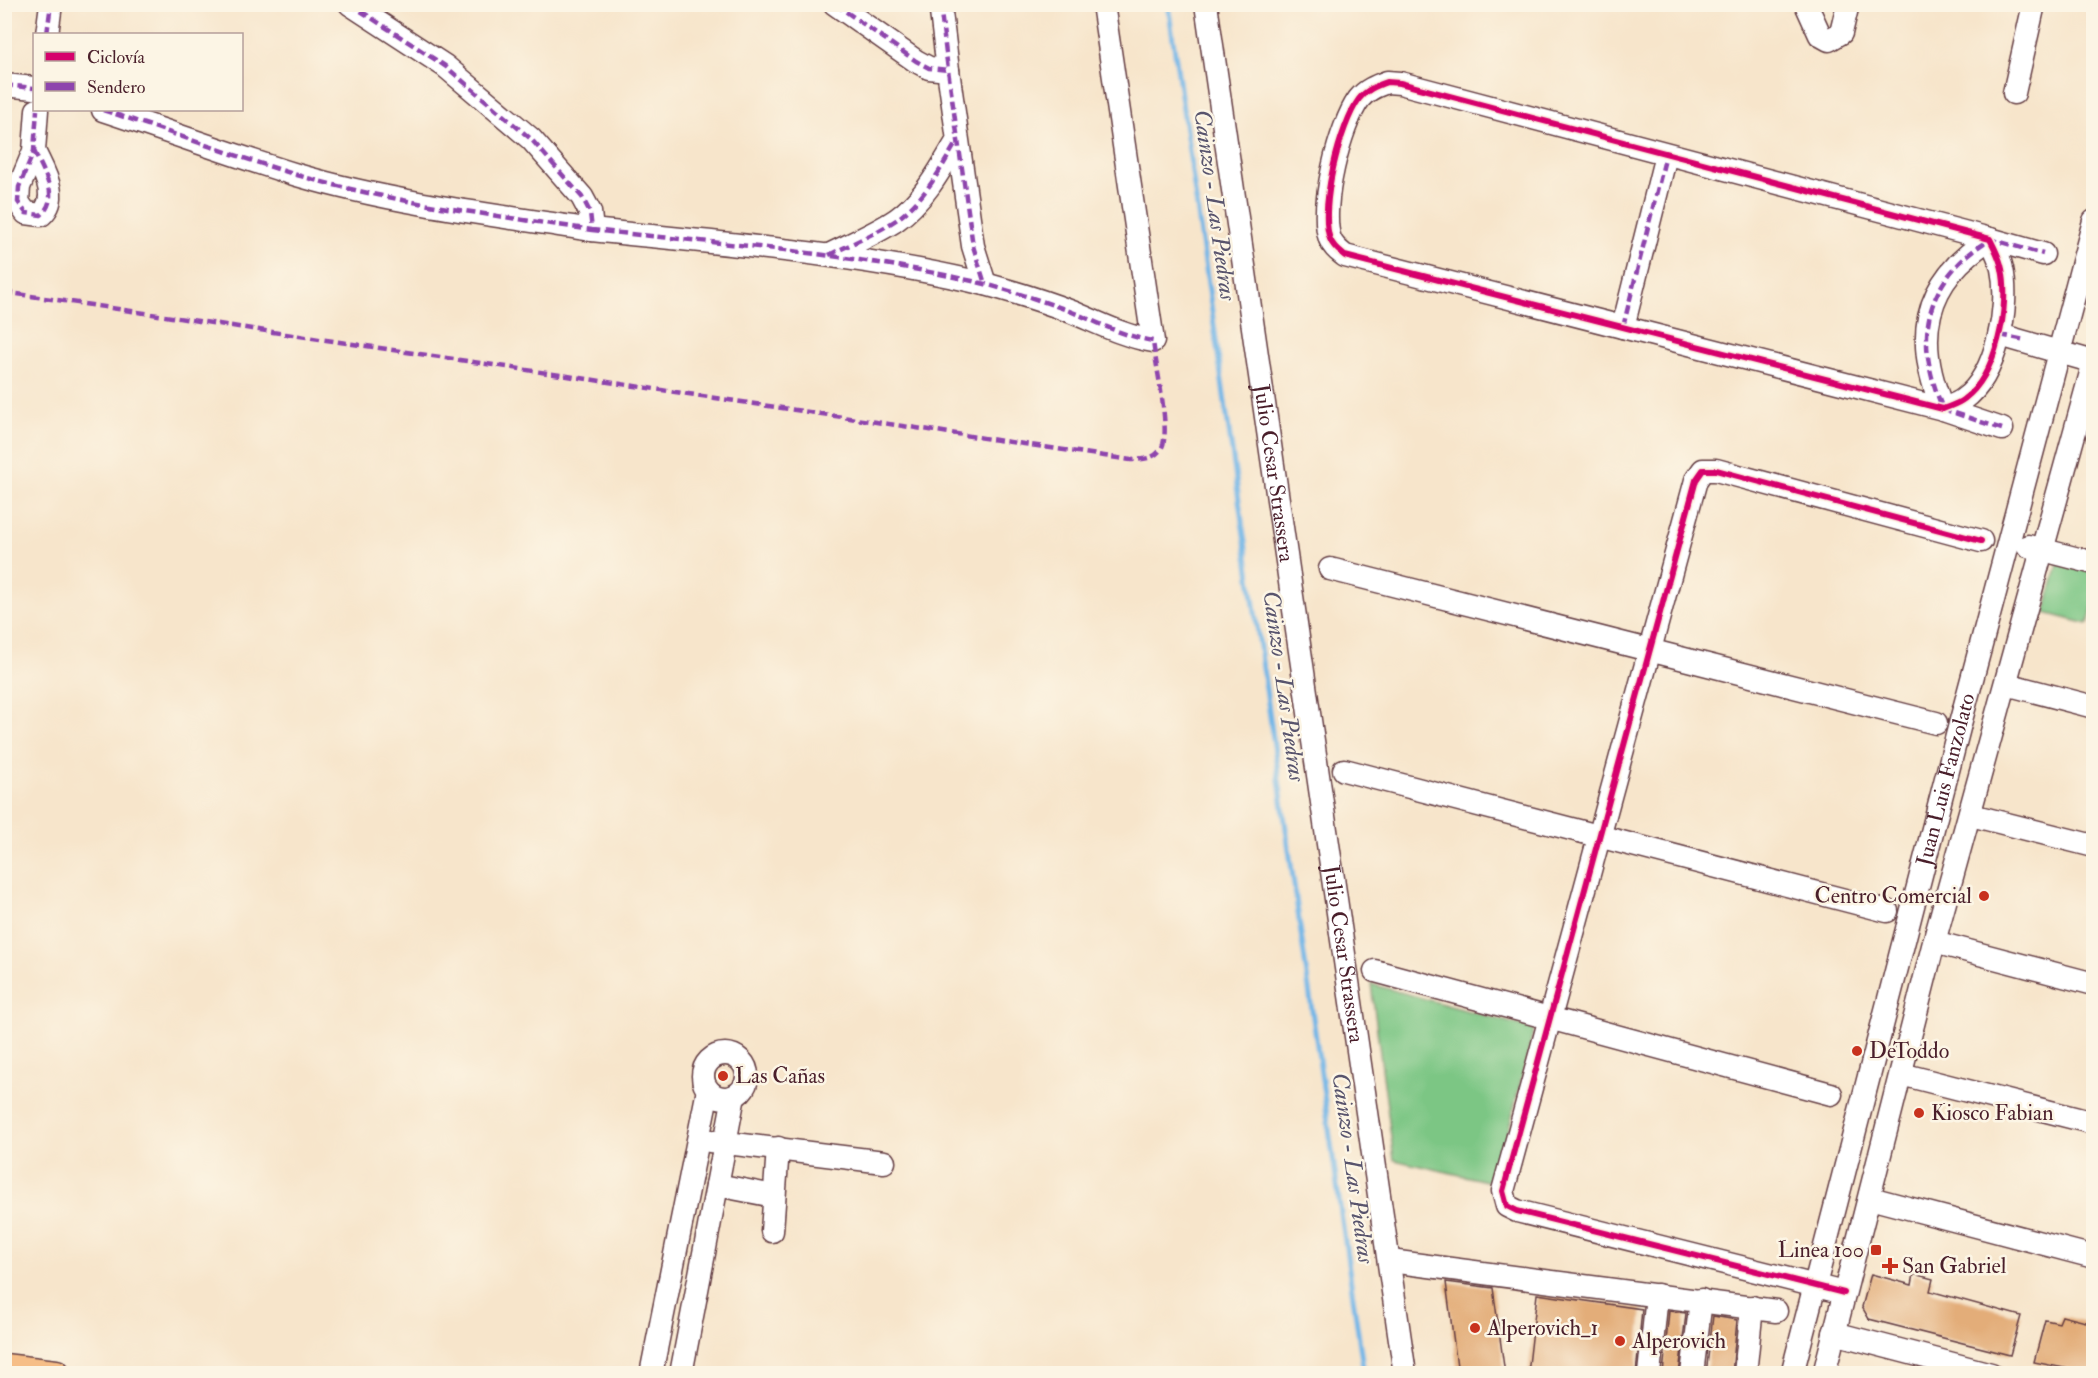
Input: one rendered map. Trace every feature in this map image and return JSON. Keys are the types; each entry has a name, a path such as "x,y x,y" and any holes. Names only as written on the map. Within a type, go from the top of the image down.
{"main road":[{"path":"4,1368 56,1374"}],"street":[{"path":"46,33 51,4"},
{"path":"350,4 445,66 531,139 582,197 590,212 592,230"},
{"path":"835,4 916,61 929,68 948,70"},
{"path":"940,4 956,143 973,246 985,284"},
{"path":"106,111 297,174 357,190 438,207 592,230 829,255 985,284 1042,301 1129,337 1153,341 1103,4"},
{"name":"Julio Cesar Strassera","path":"1206,4 1406,1374"},
{"path":"1806,4 1820,35 1829,40 1841,33 1848,4"},
{"path":"2014,93 2034,4"},
{"path":"2002,429 1943,409 1345,256 1335,248 1329,237 1328,202 1331,175 1338,148 1360,98 1371,88 1387,82 1400,83 2043,254"},
{"path":"4,85 33,88"},
{"path":"34,151 37,111"},
{"path":"829,255 895,220 910,207 933,182 956,143"},
{"path":"1623,327 1666,155"},
{"name":"Juan Luis Fanzolato","path":"1792,1374 2094,221"},
{"path":"1943,409 1966,399 1985,374 2000,334 2005,305 2003,271 1990,239"},
{"path":"1943,409 1931,381 1926,360 1928,321 1937,295 1949,272 1973,249 1990,239"},
{"path":"2000,334 2094,362"},
{"name":"Juan Luis Fanzolato","path":"1824,1374 1937,933 2042,550 2087,412 2094,362"},
{"path":"1845,1293 1517,1211 1507,1206 1503,1191 1652,651 1696,480 1703,470 1716,470 1981,541"},
{"path":"2010,542 2094,563"},
{"path":"1330,569 1936,723"},
{"path":"2006,684 2094,707"},
{"path":"1344,770 1887,911"},
{"path":"1971,815 2094,846"},
{"path":"1910,917 1937,933 2094,984"},
{"path":"1375,971 1831,1094"},
{"path":"651,1374 708,1090 703,1077 707,1063 719,1054 733,1055 744,1065 747,1079 745,1086 734,1096 720,1098 708,1090"},
{"path":"1900,1074 2094,1123"},
{"path":"681,1374 734,1096"},
{"path":"697,1140 884,1162"},
{"path":"772,1231 778,1149"},
{"path":"717,1185 774,1196"},
{"path":"1870,1198 2094,1257"},
{"path":"683,1209 711,1214"},
{"path":"1390,1261 1776,1311"},
{"path":"1649,1374 1657,1295"},
{"path":"1692,1374 1701,1300"},
{"path":"1745,1374 1752,1307"},
{"path":"1834,1333 1991,1374"}],"green space":[{"path":"2058,564 2093,572 2093,605 2088,624 2045,613"},
{"path":"1371,984 1534,1029 1495,1183 1394,1160"}],"building":[{"path":"1871,1274 1912,1285 1914,1274 1933,1279 1930,1291 2021,1316 2010,1355 1869,1319 1862,1307"},
{"name":"Alperovich_1","path":"1446,1282 1493,1288 1505,1374 1458,1374"},
{"path":"1537,1294 1642,1309 1636,1374 1528,1374"},
{"path":"1669,1311 1686,1313 1679,1374 1663,1374"},
{"path":"1713,1316 1737,1320 1732,1374 1706,1374"},
{"path":"2062,1316 2094,1324 2094,1374 2034,1362 2045,1320 2059,1323"}],"waterway":[{"name":"Cainzo - Las Piedras","path":"1168,4 1364,1374"}],"marked path":[{"path":"47,33 51,4"},
{"path":"4,292 1131,460 1151,457 1161,449 1164,441 1164,414 1153,341 1121,333 1029,297 936,273 839,257 592,230 590,212 582,197 531,139 445,66 350,4"},
{"path":"835,4 916,61 929,68 948,70 973,246 985,284"},
{"path":"940,4 948,70"},
{"path":"4,85 33,88"},
{"path":"34,151 37,111"},
{"path":"106,111 333,185 443,207 592,230"},
{"path":"829,255 880,230 906,212 930,185 956,143"},
{"path":"34,151 50,192 47,208 41,215 26,213 18,202 19,187 34,151"},
{"path":"1623,327 1666,155"},
{"path":"2002,429 1943,409 1928,359 1927,336 1930,314 1938,293 1950,273 1968,255 1990,239 2043,254"},
{"path":"2000,335 2025,340"}],"cycle path":[{"path":"1387,82 1400,83 1990,239 2001,265 2004,302 1998,339 1985,374 1964,399 1943,409 1345,256 1331,242 1327,225 1329,188 1333,167 1345,127 1359,99 1368,91 1387,82"},
{"path":"1844,1293 1517,1211 1507,1206 1503,1191 1696,480 1703,470 1716,470 1981,541"}],"place":[{"name":"Centro Comercial","path":"1984,896"},
{"name":"DeToddo","path":"1857,1051"},
{"name":"Las Cañas","path":"723,1076"},
{"name":"Kiosco Fabian","path":"1919,1113"},
{"name":"Linea 100","path":"1876,1250"},
{"name":"San Gabriel","path":"1890,1266"},
{"name":"Alperovich_1","path":"1475,1328"},
{"name":"Alperovich","path":"1620,1341"}]}
